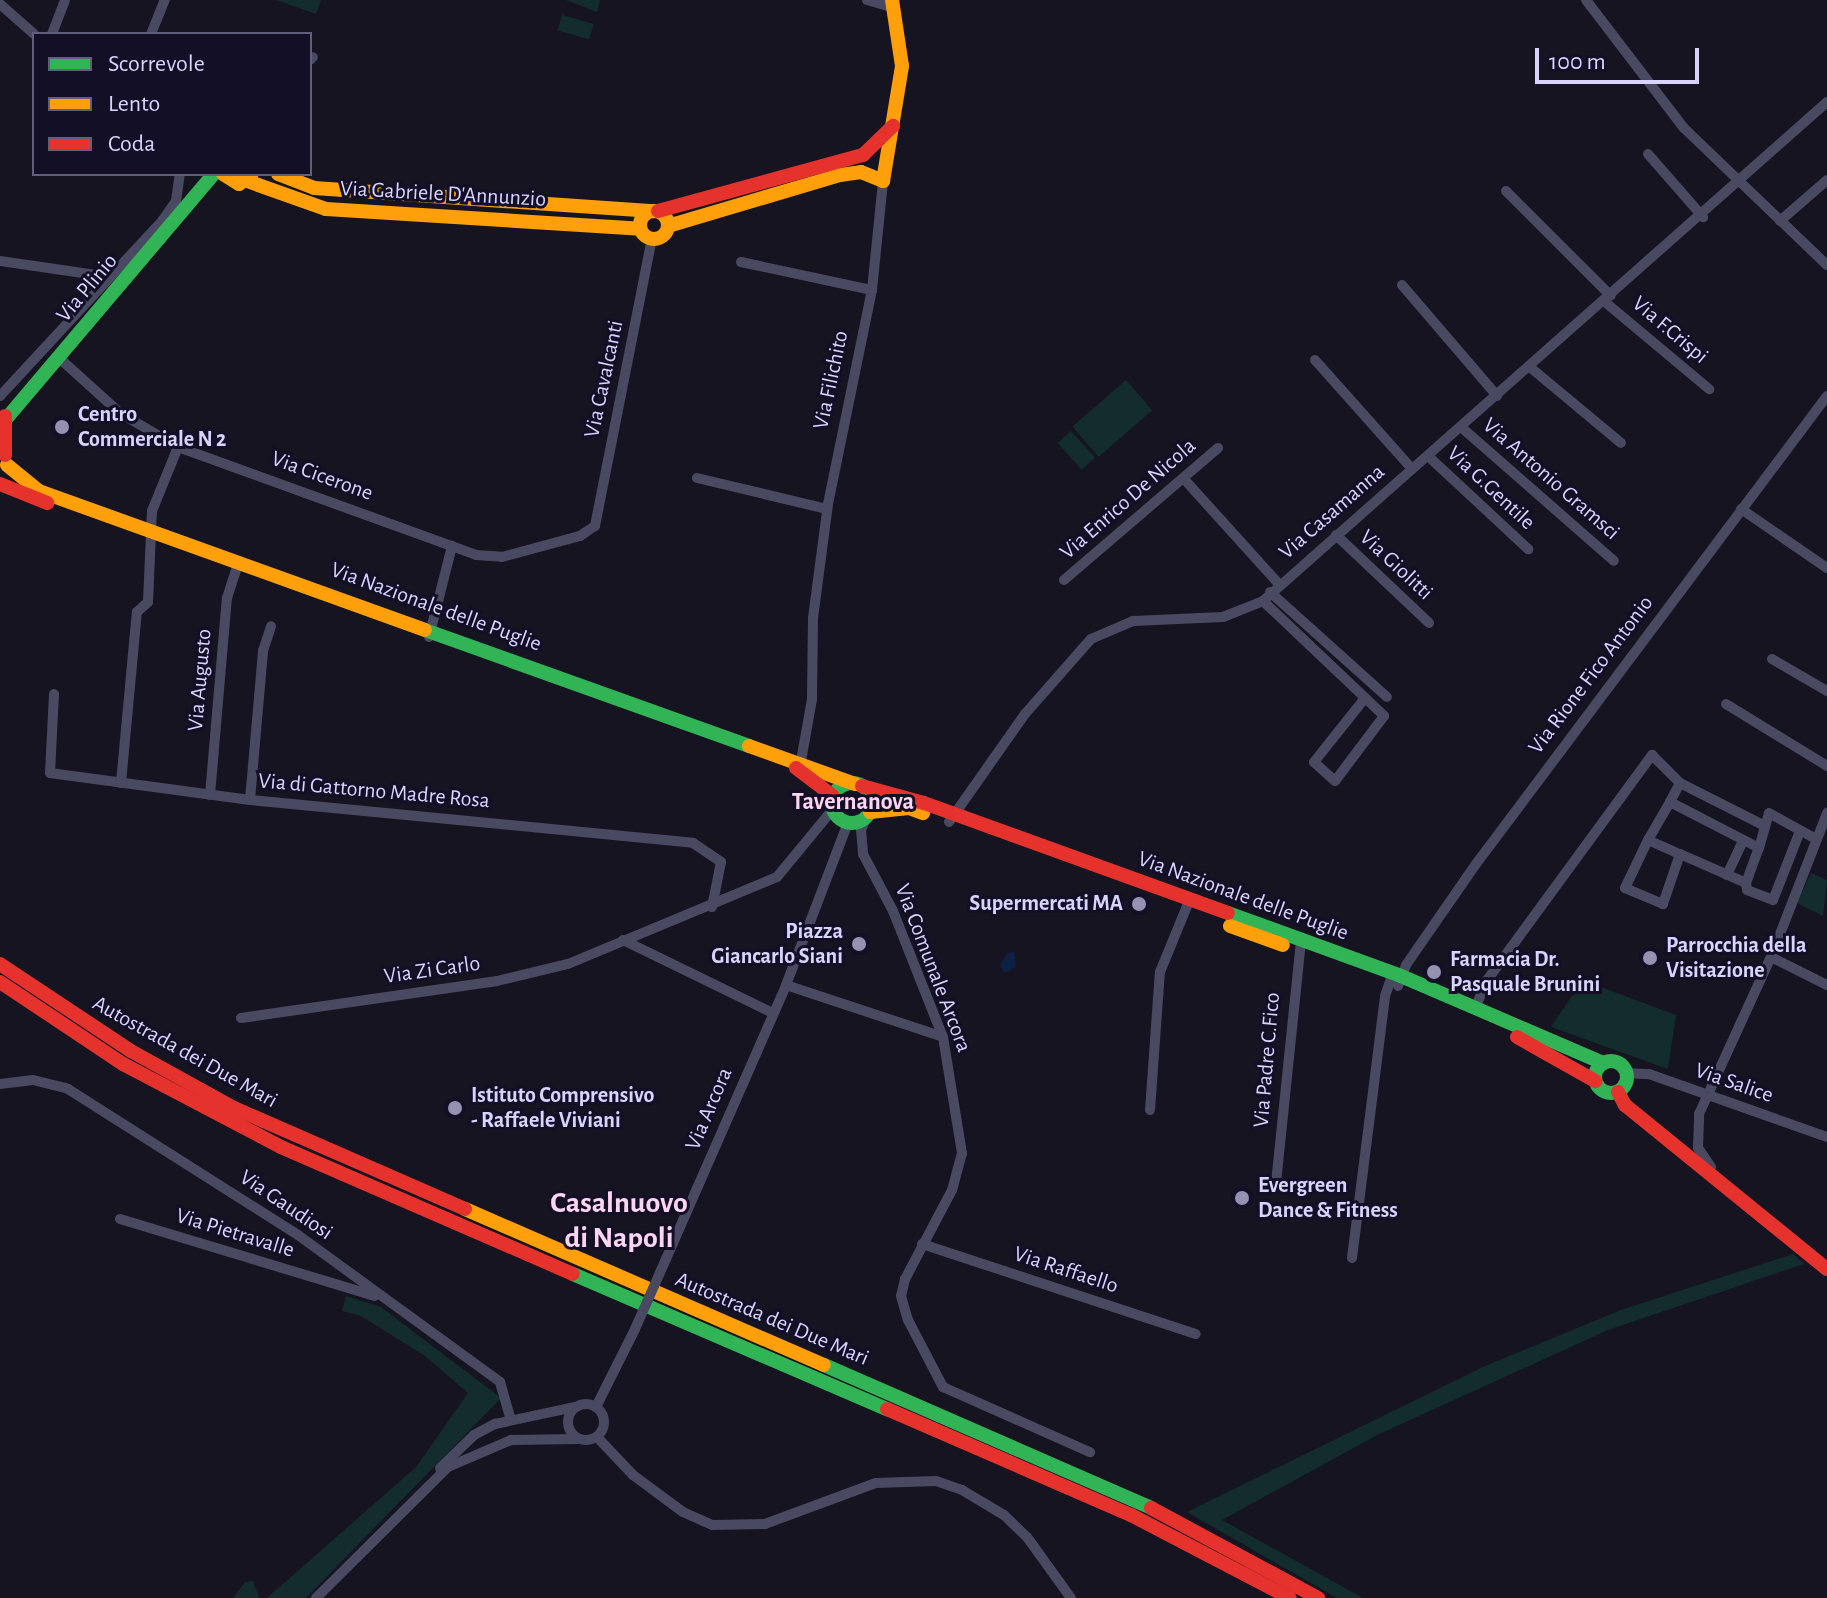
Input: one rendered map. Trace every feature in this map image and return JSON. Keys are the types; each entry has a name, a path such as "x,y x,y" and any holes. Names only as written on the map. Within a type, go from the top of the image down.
{"main road":[{"name":"Via Filichito","path":"883,181 896,123 902,66 894,4"},
{"name":"Via Gabriele D'Annunzio","path":"283,176 314,188 656,211 863,155 896,123"},
{"path":"668,226 656,211 643,215 646,234 660,238 668,226 840,175 861,172 883,181"},
{"name":"Via Plinio","path":"3,461 2,421 201,188 221,176 239,184 249,177"},
{"name":"Via Gabriele D'Annunzio","path":"249,177 326,209 646,234"},
{"name":"Via Nazionale delle Puglie","path":"3,461 39,491 150,535"},
{"name":"Via Nazionale delle Puglie","path":"0,484 951,818 1475,1008 1603,1063"},
{"name":"Via Nazionale delle Puglie","path":"800,765 833,802"},
{"path":"858,785 870,795 868,814 848,823 833,802 842,786 858,785"},
{"name":"Via Nazionale delle Puglie","path":"868,814 909,808 951,818"},
{"name":"Autostrada dei Due Mari","path":"0,964 131,1051 275,1127 1146,1506 1196,1530 1318,1598"},
{"name":"Via Nazionale delle Puglie","path":"1395,980 1480,1018 1595,1081"},
{"name":"Autostrada dei Due Mari","path":"0,982 123,1064 281,1147 1131,1515 1290,1598"},
{"path":"1617,1062 1627,1073 1618,1092 1603,1092 1595,1081 1603,1063 1617,1062"},
{"path":"1618,1092 1625,1105 1827,1269"}],"street":[{"path":"53,32 65,0"},
{"path":"152,32 165,0"},
{"path":"867,0 894,4"},
{"path":"1586,0 1684,128 1736,182 1827,265"},
{"path":"0,4 32,32"},
{"name":"Via Casamanna","path":"951,818 1025,714 1091,639 1133,621 1223,617 1267,597 1703,217 1736,182 1827,102"},
{"path":"1648,154 1703,217"},
{"path":"0,396 176,201 180,176"},
{"path":"1780,221 1827,180"},
{"name":"Via Filichito","path":"800,765 812,699 813,618 827,509 872,290 883,181"},
{"name":"Via F.Crispi","path":"1506,191 1608,299 1709,389"},
{"name":"Via Cavalcanti","path":"595,526 646,234"},
{"path":"0,261 110,277"},
{"path":"741,262 872,290"},
{"path":"1402,285 1497,396"},
{"name":"Via Cicerone","path":"58,357 120,413 178,447 452,546 502,557 580,536 595,526"},
{"path":"1315,360 1412,469"},
{"path":"1531,368 1621,443"},
{"name":"Via Rione Fico Antonio","path":"1395,980 1485,852 1827,396"},
{"name":"Via Antonio Gramsci","path":"1461,427 1614,561"},
{"path":"121,783 136,619 148,602 152,511 178,447"},
{"name":"Via Enrico De Nicola","path":"1064,580 1218,448"},
{"name":"Via G.Gentile","path":"1428,456 1528,549"},
{"path":"697,478 827,509"},
{"path":"1184,479 1279,584"},
{"path":"1741,509 1827,568"},
{"name":"Via Giolitti","path":"1336,535 1429,623"},
{"path":"429,634 452,546"},
{"name":"Via Augusto","path":"210,795 227,598 237,566"},
{"path":"1267,597 1387,697"},
{"path":"1267,597 1384,716 1335,781 1314,762 1365,698"},
{"path":"250,800 263,651 271,626"},
{"path":"1772,659 1827,691"},
{"name":"Via di Gattorno Madre Rosa","path":"54,694 50,773 250,800 693,843 721,862 712,907"},
{"path":"1726,704 1827,766"},
{"path":"1475,1008 1488,979 1652,755 1680,783 1763,825"},
{"path":"1680,783 1625,888 1663,904 1680,854"},
{"name":"Via Zi Carlo","path":"241,1018 497,981 568,964 712,907 777,877 833,802"},
{"path":"1670,802 1759,848"},
{"path":"1800,831 1773,900 1747,890 1746,883 1769,813 1816,839"},
{"path":"1726,1188 1697,1144 1699,1114 1771,957 1827,813"},
{"name":"Via Comunale Arcora","path":"868,814 861,830 863,854 893,911 943,1037 962,1153 952,1190 922,1244 901,1296 908,1320 943,1387 1090,1452"},
{"name":"Via Arcora","path":"597,1437 604,1422 596,1407 635,1329 786,985 848,823"},
{"path":"1648,840 1746,883"},
{"path":"1727,875 1743,840"},
{"path":"1150,1110 1160,972 1188,904"},
{"path":"623,940 773,1013"},
{"name":"Via Padre C.Fico","path":"1276,1183 1300,946"},
{"path":"1771,957 1827,985"},
{"path":"1352,1258 1395,980"},
{"path":"786,985 943,1037"},
{"name":"Via Salice","path":"1627,1073 1649,1074 1827,1137"},
{"name":"Via Gaudiosi","path":"0,1084 33,1080 92,1101 298,1235 500,1382 510,1418"},
{"name":"Via Pietravalle","path":"120,1219 384,1299"},
{"name":"Via Raffaello","path":"922,1244 1196,1334"},
{"path":"575,1407 567,1421 577,1439"},
{"path":"316,1598 474,1435 510,1418 575,1407 596,1407"},
{"path":"432,1481 448,1467 511,1440 597,1437 633,1475 683,1512 712,1525 765,1524 876,1483 936,1481 962,1490 1004,1515 1049,1566 1071,1598"}],"green space":[{"path":"276,0 321,0 316,14"},
{"path":"566,0 600,0 597,12"},
{"path":"562,15 594,24 589,39 558,30"},
{"path":"1126,380 1152,410 1099,457 1072,427"},
{"path":"1071,431 1095,458 1082,470 1058,443"},
{"path":"1811,873 1827,880 1823,916 1797,903"},
{"path":"1590,983 1676,1015 1668,1069 1551,1027 1571,997"},
{"path":"1793,1254 1804,1264 1608,1330 1377,1435 1222,1520 1363,1598 1337,1598 1187,1512 1485,1366 1621,1310"},
{"path":"346,1296 381,1307 501,1398 306,1598 267,1598 416,1467 468,1393 425,1356 361,1316 342,1311"},
{"path":"253,1581 259,1598 233,1598 245,1582"}],"water":[{"path":"1014,952 1016,967 1004,973 1000,965 1007,953"}],"traffic: fast":[{"path":"0,426 212,176"},
{"path":"425,630 749,746"},
{"path":"852,783 866,789 872,803 866,817 852,823 838,817 832,803 838,789 852,783"},
{"path":"1228,913 1401,976 1603,1063"},
{"path":"1611,1061 1622,1066 1627,1077 1622,1088 1611,1093 1600,1088 1595,1077 1600,1066 1611,1061"},
{"path":"573,1274 887,1409"},
{"path":"824,1365 1151,1508"}],"traffic: slow":[{"path":"668,226 840,175 861,172 883,181 902,66 892,0"},
{"path":"226,176 239,184 249,176"},
{"path":"283,176 314,188 653,211"},
{"path":"247,181 326,209 640,229"},
{"path":"654,211 664,215 668,225 664,235 654,239 644,235 640,225 644,215 654,211"},
{"path":"7,465 39,491 425,630"},
{"path":"749,746 855,784"},
{"path":"870,812 909,808 923,813"},
{"path":"1230,926 1283,945"},
{"path":"465,1209 824,1365"}],"traffic: jam":[{"path":"658,211 863,155 893,126"},
{"path":"5,416 5,455"},
{"path":"0,484 47,503"},
{"path":"796,768 833,796"},
{"path":"862,786 924,803 1228,913"},
{"path":"0,964 131,1051 234,1108 465,1209"},
{"path":"0,982 123,1064 281,1147 573,1274"},
{"path":"1517,1037 1595,1081"},
{"path":"1618,1092 1625,1105 1827,1269"},
{"path":"887,1409 1131,1515 1290,1598"},
{"path":"1151,1508 1318,1598"}],"place":[{"name":"Centro Commerciale N 2","path":"62,427"},
{"name":"Supermercati MA","path":"1139,904"},
{"name":"Piazza Giancarlo Siani","path":"859,944"},
{"name":"Parrocchia della Visitazione","path":"1650,958"},
{"name":"Farmacia Dr. Pasquale Brunini","path":"1434,972"},
{"name":"Istituto Comprensivo - Raffaele Viviani","path":"455,1108"},
{"name":"Evergreen Dance & Fitness","path":"1242,1198"}],"district":[{"name":"Tavernanova","path":"853,803"},
{"name":"Casalnuovo di Napoli","path":"619,1220"}]}
